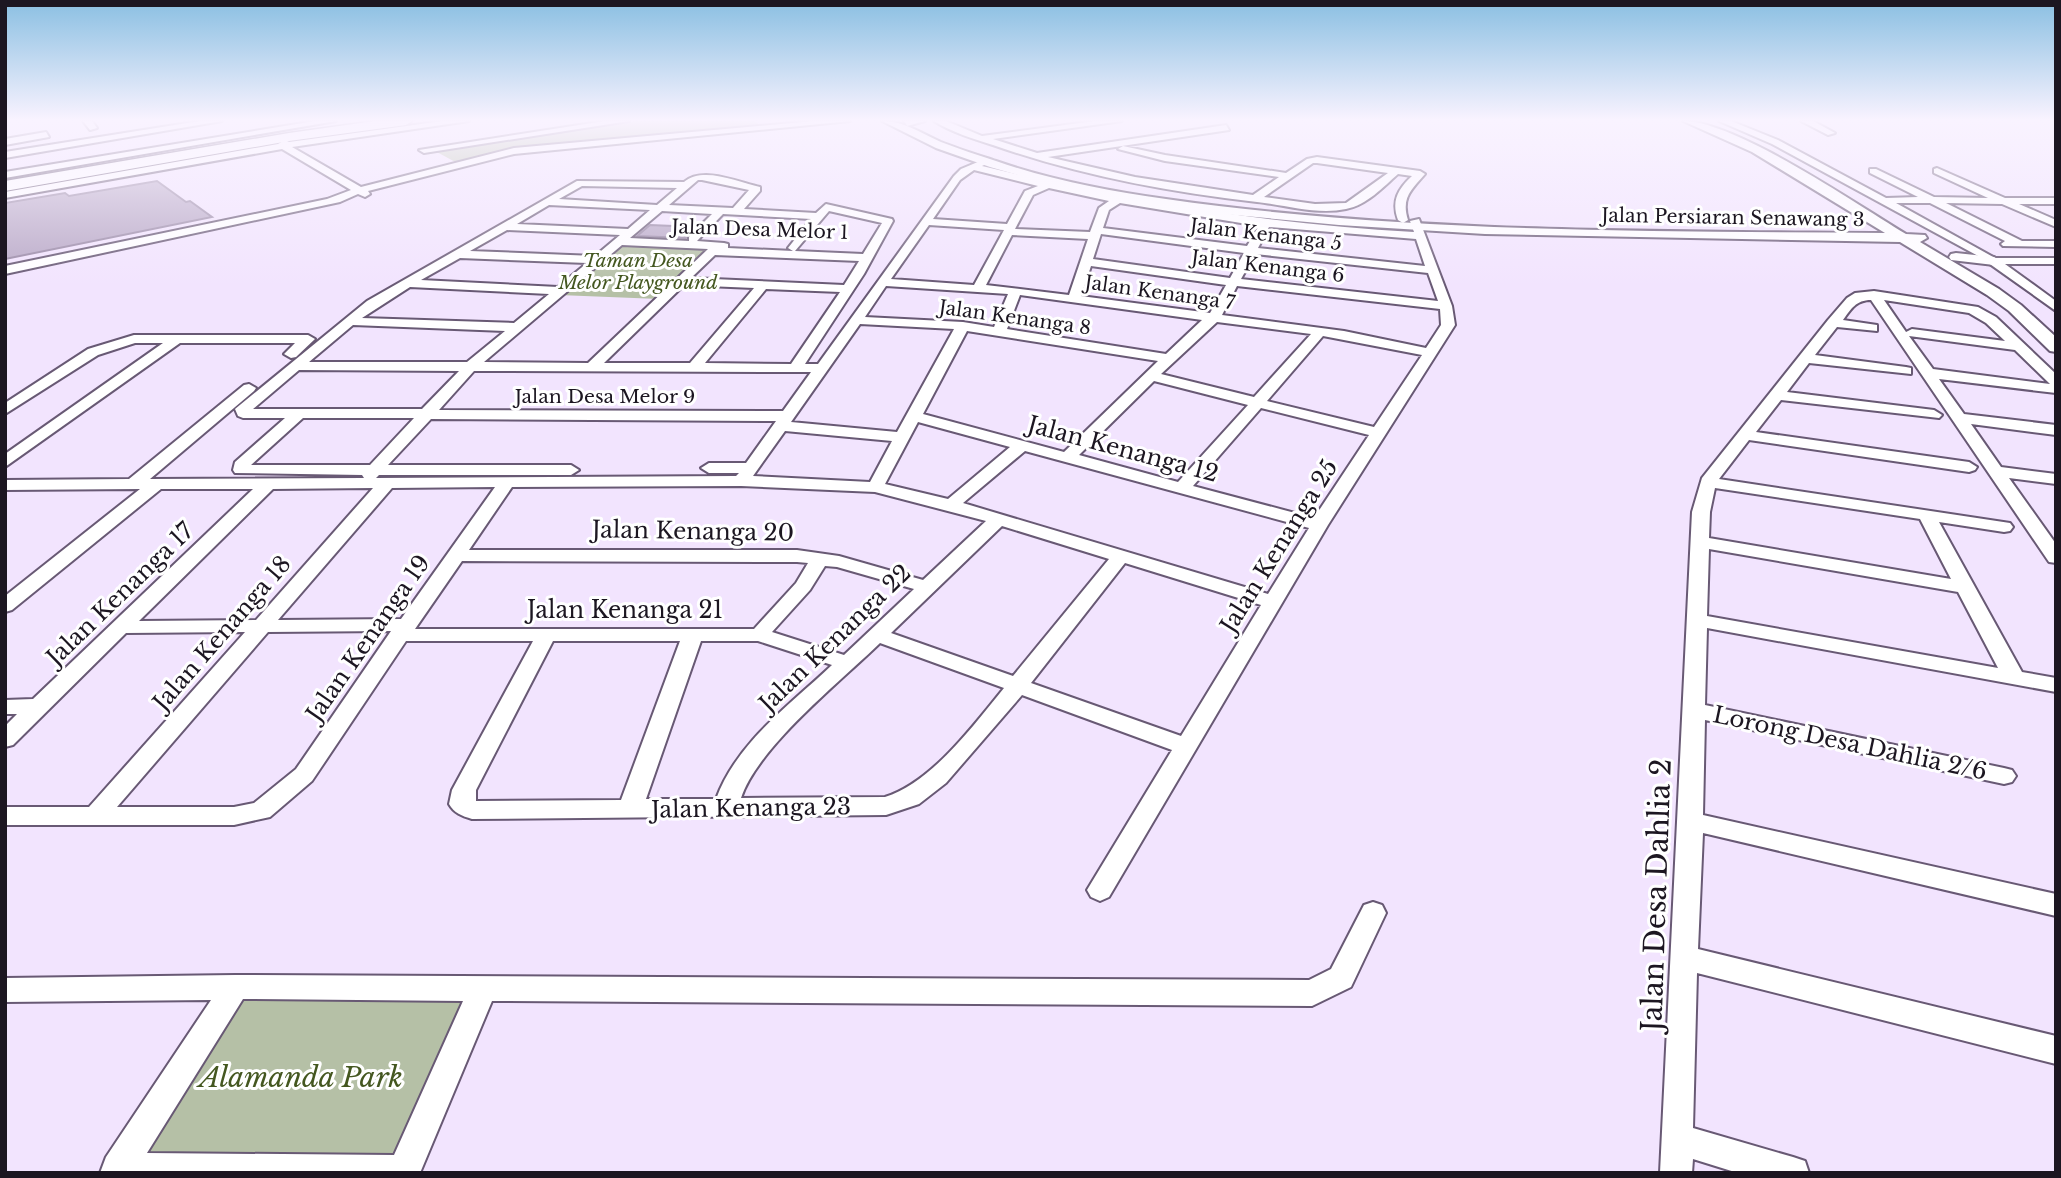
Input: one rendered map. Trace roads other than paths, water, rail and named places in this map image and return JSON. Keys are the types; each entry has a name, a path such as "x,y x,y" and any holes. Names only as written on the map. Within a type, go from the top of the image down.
{"main road":[{"path":"5,184 52,176"},
{"path":"5,184 54,176"}],"street":[{"path":"5,195 112,176"},
{"path":"337,176 362,193"},
{"path":"5,270 330,201 424,176"},
{"path":"795,368 848,289 883,253 925,222 960,176"},
{"path":"1007,176 1117,201 1266,223 1416,228"},
{"name":"Jalan Persiaran Senawang 3","path":"1037,176 1117,194 1288,216 1416,228 1576,235 1907,235"},
{"path":"1106,176 1254,199 1347,206 1389,176"},
{"path":"1254,199 1289,176"},
{"path":"1417,176 1398,198 1398,207 1416,228 1446,306"},
{"path":"1802,176 1907,235 1956,257 2051,314"},
{"path":"1815,176 1856,200 1993,292 2015,308 2056,348"},
{"path":"1839,176 1994,261 2051,314"},
{"path":"1883,176 2020,244"},
{"path":"1948,176 2056,223"},
{"path":"294,366 371,304 584,181 687,185 695,178 702,177 756,189 736,211"},
{"name":"Jalan Kenanga 18","path":"95,816 260,626 381,476 423,414 470,367 516,327 687,185"},
{"path":"979,287 1029,193 1045,186"},
{"path":"1856,200 2056,201"},
{"path":"1074,299 1104,208 1117,201"},
{"path":"548,202 720,211 822,211 888,221 882,282 746,474"},
{"path":"720,211 693,239 796,246 822,211"},
{"name":"Jalan Kenanga 5","path":"925,222 1096,233 1432,270"},
{"path":"1068,457 1211,319 1266,223"},
{"path":"506,226 628,232"},
{"path":"1907,235 1949,236"},
{"name":"Jalan Desa Melor 1","path":"617,241 796,246 883,253"},
{"path":"1964,244 2056,244"},
{"path":"592,367 712,251 883,253"},
{"path":"456,254 595,260"},
{"path":"1956,257 1994,261 2056,261"},
{"name":"Jalan Kenanga 6","path":"1087,262 1446,306"},
{"path":"678,281 848,289"},
{"name":"Jalan Kenanga 7","path":"882,282 1015,290 1320,332 1431,354"},
{"path":"408,283 559,291"},
{"path":"694,368 763,285"},
{"path":"999,332 1015,290"},
{"path":"1874,295 1995,471 2047,534 2056,558"},
{"path":"2004,527 1708,482 1833,323 1851,301 1859,296 1874,295 1944,303 1973,310 1991,320 2056,382"},
{"name":"Jalan Kenanga 25","path":"1100,890 1272,602 1431,354 1448,325 1446,306"},
{"name":"Jalan Kenanga 8","path":"856,320 964,326 1169,359"},
{"path":"348,321 516,327"},
{"path":"1833,323 1872,328"},
{"path":"875,487 964,326"},
{"path":"1182,488 1320,332"},
{"path":"1912,333 2022,347"},
{"path":"5,411 93,352 134,340 308,340 134,484"},
{"path":"5,462 177,340"},
{"path":"1805,358 1906,371"},
{"path":"294,366 821,368"},
{"name":"Jalan Desa Melor 9","path":"294,366 243,409 243,413 783,421 903,437"},
{"path":"1928,373 2056,389"},
{"path":"1151,376 1379,433"},
{"path":"1777,395 1934,415"},
{"path":"298,414 240,465 241,470 506,484 746,474"},
{"name":"Jalan Kenanga 12","path":"914,416 1320,525"},
{"path":"1959,418 2056,430"},
{"path":"1745,435 1969,467"},
{"path":"951,505 1022,445"},
{"path":"1995,471 2056,479"},
{"path":"5,485 362,483 381,476 746,474 875,487 951,505 1272,602"},
{"name":"Jalan Desa Dahlia 2","path":"1676,1173 1701,512 1708,482"},
{"name":"Jalan Kenanga 17","path":"5,740 269,483"},
{"path":"5,606 157,484"},
{"name":"Jalan Kenanga 19","path":"95,816 234,816 261,811 282,796 304,775 402,630 506,484"},
{"path":"1926,515 2014,677"},
{"name":"Jalan Kenanga 22","path":"726,808 742,767 761,745 999,519"},
{"path":"1700,542 1965,587"},
{"name":"Jalan Kenanga 20","path":"455,555 755,555 820,559 927,587"},
{"name":"Jalan Kenanga 23","path":"547,634 464,790 461,804 471,810 886,806 910,799 938,778 1017,687 1121,556"},
{"path":"759,635 803,586 820,559"},
{"path":"1697,620 2056,685"},
{"name":"Jalan Kenanga 21","path":"120,627 260,626 547,634 759,635 848,663"},
{"path":"630,809 693,634"},
{"path":"877,635 1186,746"},
{"path":"5,707 39,706"},
{"name":"Lorong Desa Dahlia 2/6","path":"1695,710 2004,776"},
{"path":"5,816 95,816"},
{"path":"1691,821 2056,905"},
{"path":"5,990 235,987 1312,993 1341,978 1373,913"},
{"path":"1684,958 2056,1050"},
{"path":"117,1171 235,987"},
{"path":"117,1171 403,1172 483,988"},
{"path":"1678,1139 1793,1173"}],"park label":[{"name":"Taman Desa Melor Playground","path":"638,271"},
{"name":"Alamanda Park","path":"301,1077"}]}
